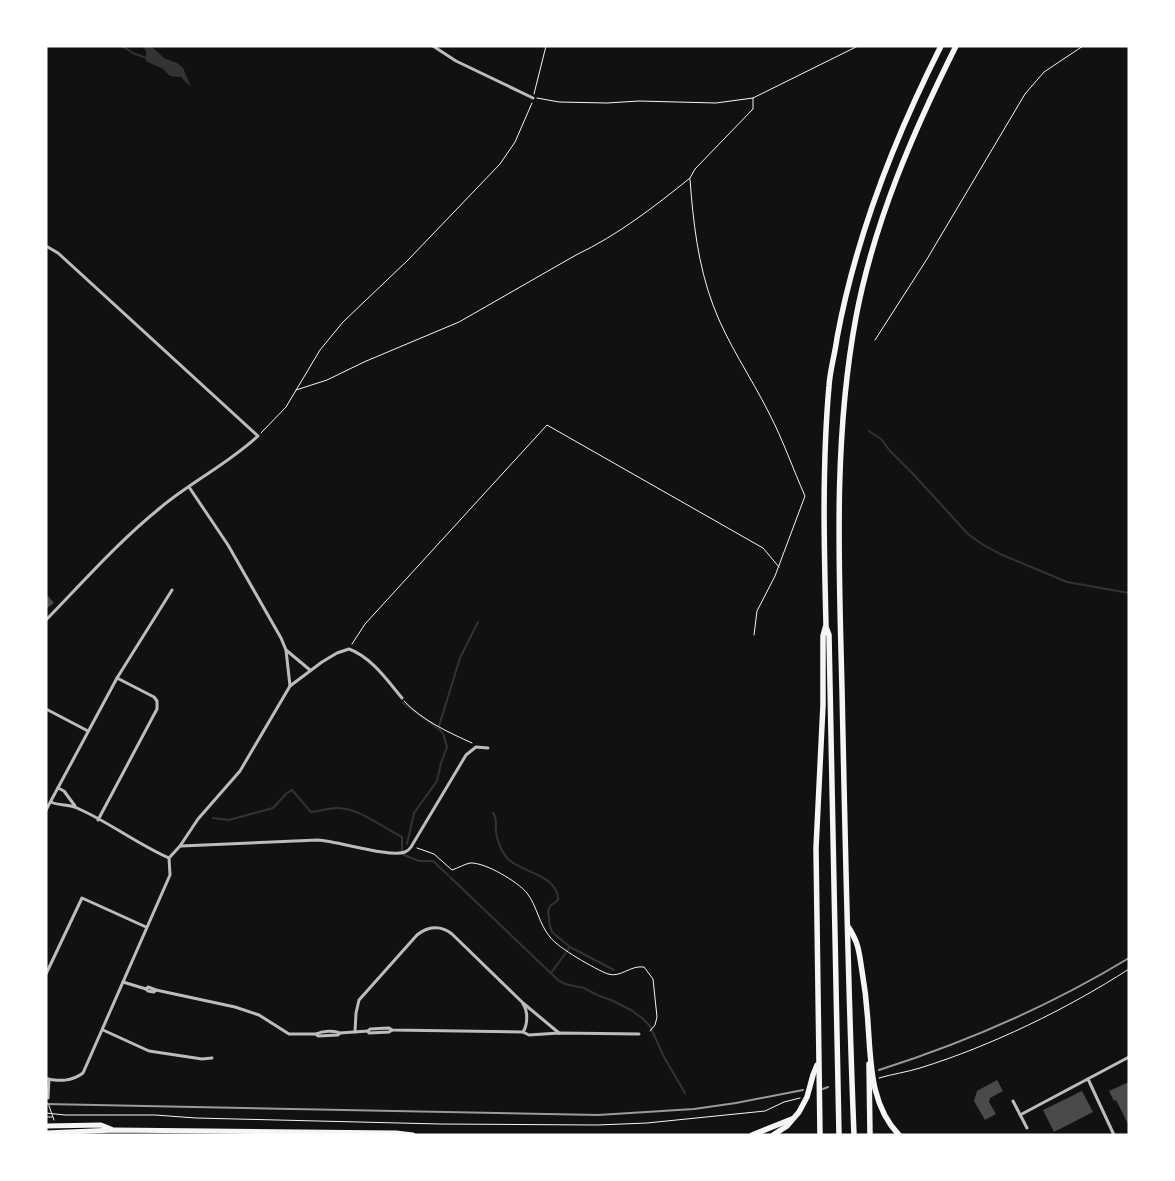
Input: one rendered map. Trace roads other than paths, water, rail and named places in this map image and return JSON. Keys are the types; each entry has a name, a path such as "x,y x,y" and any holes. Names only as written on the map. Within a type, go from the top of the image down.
{"highway":[{"path":"838,1135 829,636 826,625 825,472 829,385 853,266 878,188 915,100 941,46"},
{"path":"854,1135 840,579 840,463 845,385 858,307 877,234 906,154 927,105 956,46"},
{"path":"820,1135 816,824 823,705 823,636 826,625"},
{"path":"848,926 857,941 864,980 870,1059 875,1092 887,1119 899,1135"},
{"path":"870,1059 868,1068 870,1135"},
{"path":"773,1135 787,1126 799,1112 808,1097 818,1063"},
{"path":"752,1135 792,1119"},
{"path":"46,1126 101,1125 114,1130"},
{"path":"46,1133 114,1130 396,1133 413,1135"}],"street":[{"path":"433,46 456,61 533,98"},
{"path":"46,246 60,255 258,436 228,462 162,506 143,522 46,620"},
{"path":"189,487 228,545 281,638 286,650 290,686"},
{"path":"46,810 117,678 172,590"},
{"path":"47,1098 48,1079 70,1080 83,1073 170,875 169,858 180,846 198,819 240,771 290,686 310,670 337,653 349,649 355,651 378,670 402,698"},
{"path":"286,650 310,670"},
{"path":"98,820 157,709 154,697 117,678"},
{"path":"46,709 88,731"},
{"path":"180,846 332,840 360,848 398,853 406,852 463,759 471,750 480,746 488,748"},
{"path":"58,788 64,791 75,807"},
{"path":"50,802 57,805 75,807 154,852 169,858"},
{"path":"46,974 82,898 146,927"},
{"path":"356,1032 358,1000 416,935 431,928 443,928 452,934 522,1003 559,1033"},
{"path":"123,982 146,989 148,987 235,1007 259,1015 289,1034 316,1034 319,1032 337,1031 340,1033 368,1031 369,1033 389,1032 392,1030 523,1032 529,1036 559,1033 639,1034"},
{"path":"522,1003 525,1007 526,1015 526,1028 523,1032"},
{"path":"103,1030 150,1051 202,1060 212,1058"},
{"path":"1020,1115 1129,1057"},
{"path":"1088,1079 1114,1135"},
{"path":"1013,1101 1028,1128"}],"waterway":[{"path":"122,46 146,58"},
{"path":"869,431 881,439 968,534 982,544 1000,554 1067,582 1129,593"},
{"path":"439,726 460,658 478,622"},
{"path":"403,703 440,730 444,735 447,747 437,781 414,813 407,844"},
{"path":"213,818 229,820 273,808 292,790 311,812 335,808 346,809 371,819 402,837 402,850"},
{"path":"493,813 496,820 497,839 506,857 515,864 547,880 557,892 558,900 550,906 548,912 550,926 552,932 570,947 551,973"},
{"path":"404,855 419,861 433,861 448,875"},
{"path":"450,877 558,980 565,984 584,988 611,1000 642,1018 650,1026 664,1057 685,1093"},
{"path":"570,947 614,970"}],"railway":[{"path":"879,1070 976,1035 1069,992 1129,958"},
{"path":"823,1089 828,1087"},
{"path":"46,1104 598,1115 694,1109 803,1090"}]}
